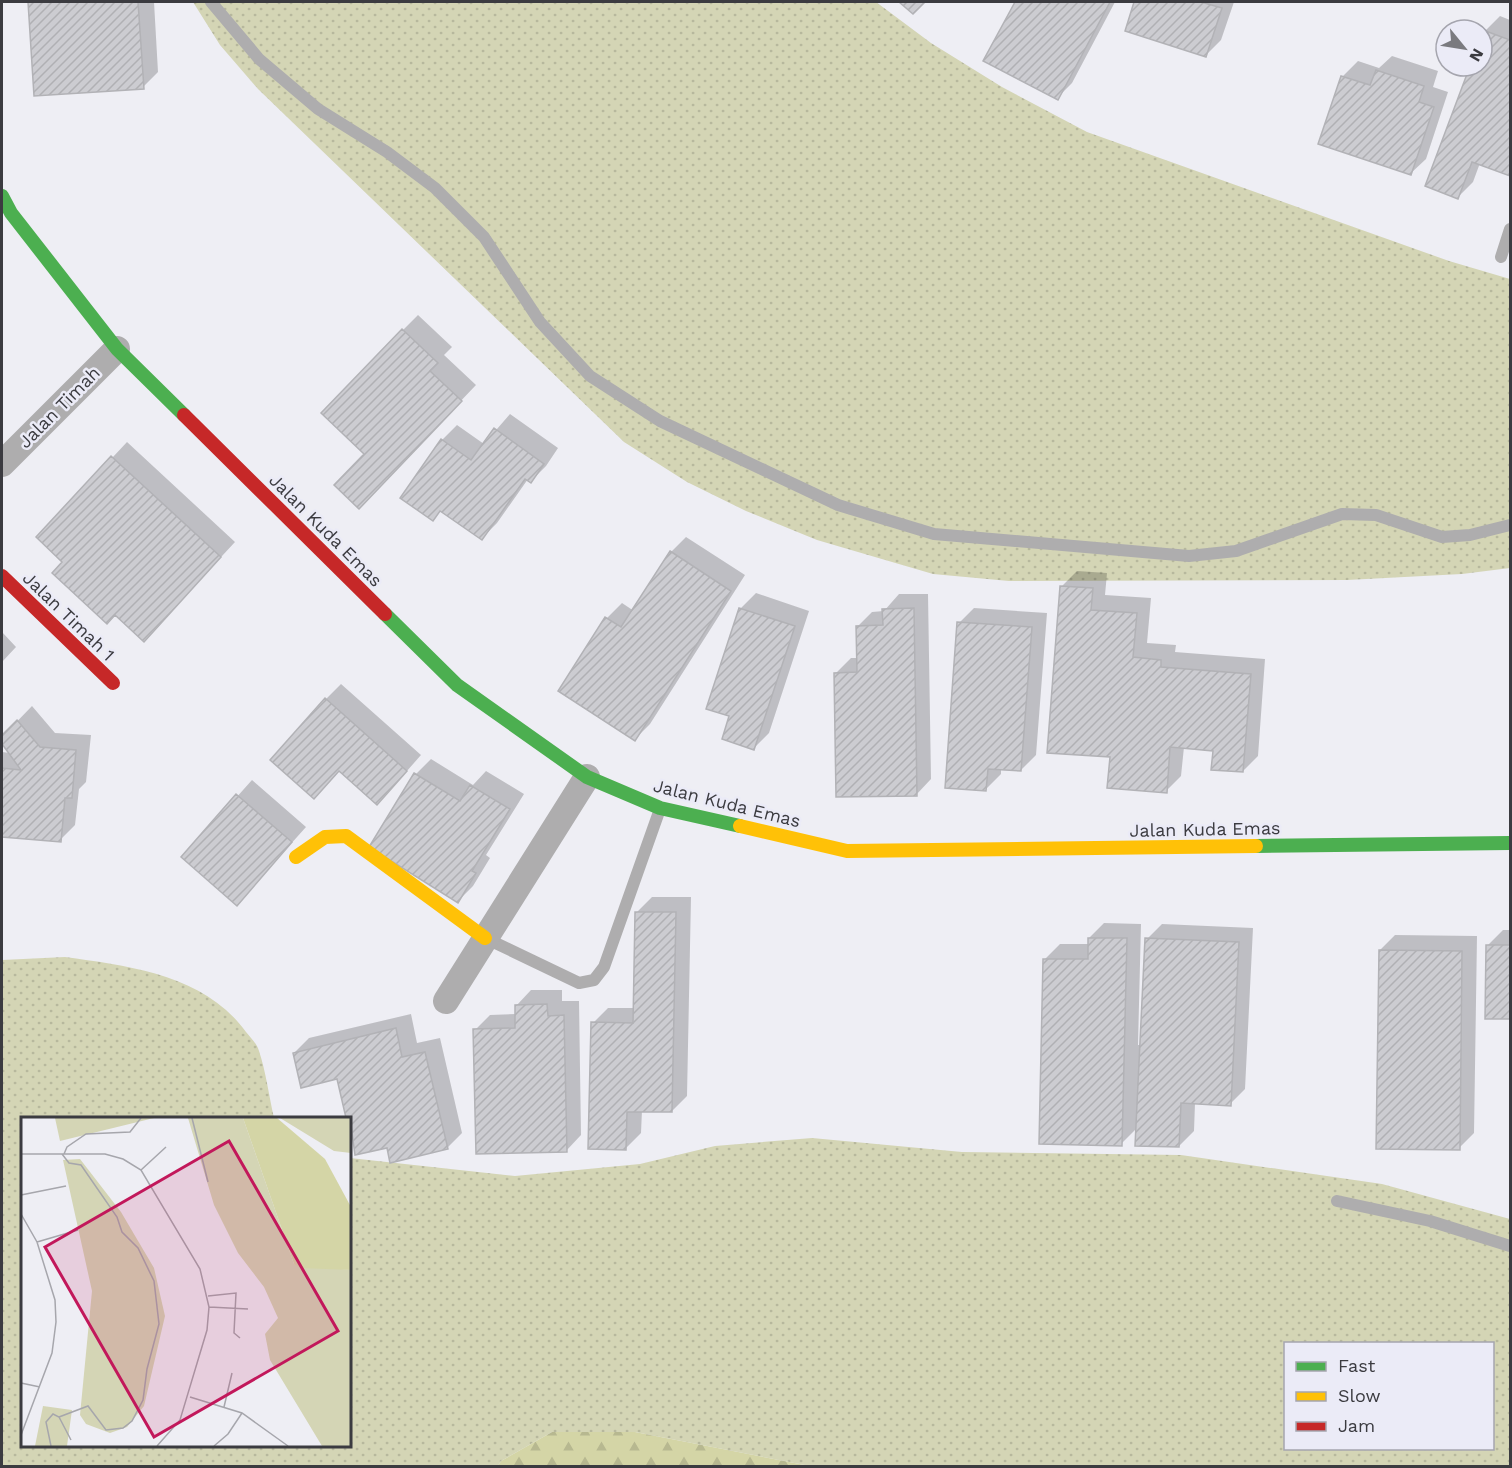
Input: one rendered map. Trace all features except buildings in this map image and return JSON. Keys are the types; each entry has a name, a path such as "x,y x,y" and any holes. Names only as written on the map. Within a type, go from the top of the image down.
{"street":[{"name":"Jalan Kuda Emas","path":"2,196 11,213 117,349 457,685 587,777 660,808 847,850 1510,843"},
{"name":"Jalan Timah","path":"2,464 117,349"},
{"name":"Jalan Timah 1","path":"2,576 112,682"},
{"path":"446,1001 587,777"},
{"path":"296,857 320,838 335,833 346,836 485,938"}],"lane":[{"path":"211,2 259,59 318,109 387,152 435,188 483,237 540,322 590,376 660,421 838,505 934,534 1178,555 1236,550 1342,514 1376,515 1442,537 1470,536 1510,525"},
{"path":"1502,258 1510,229"},
{"path":"485,938 579,983 594,980 604,967 660,808"},
{"path":"1337,1201 1430,1221 1510,1246"}],"green space":[{"path":"193,2 876,2 931,43 1002,87 1087,132 1449,261 1510,279 1510,568 1462,574 1347,580 1009,581 933,574 817,540 746,511 687,482 624,442 258,89 220,45"},
{"path":"65,957 115,964 164,976 210,998 229,1013 257,1046 264,1067 274,1117 21,1117 21,1447 351,1447 351,1158 515,1176 640,1164 715,1146 812,1138 962,1152 1181,1155 1382,1184 1510,1219 1510,1466 810,1466 635,1432 552,1432 501,1461 498,1466 2,1466 2,960"},
{"path":"552,1432 635,1432 810,1466 498,1466 501,1461"}],"traffic: fast":[{"path":"2,196 11,213 117,349 184,415"},
{"path":"385,614 457,685 587,777 660,808 740,826"},
{"path":"1256,846 1510,843"}],"traffic: slow":[{"path":"740,826 847,851 1256,846"},
{"path":"296,857 325,837 346,836 485,938"}],"traffic: jam":[{"path":"184,415 385,614"},
{"path":"2,576 113,683"}]}
